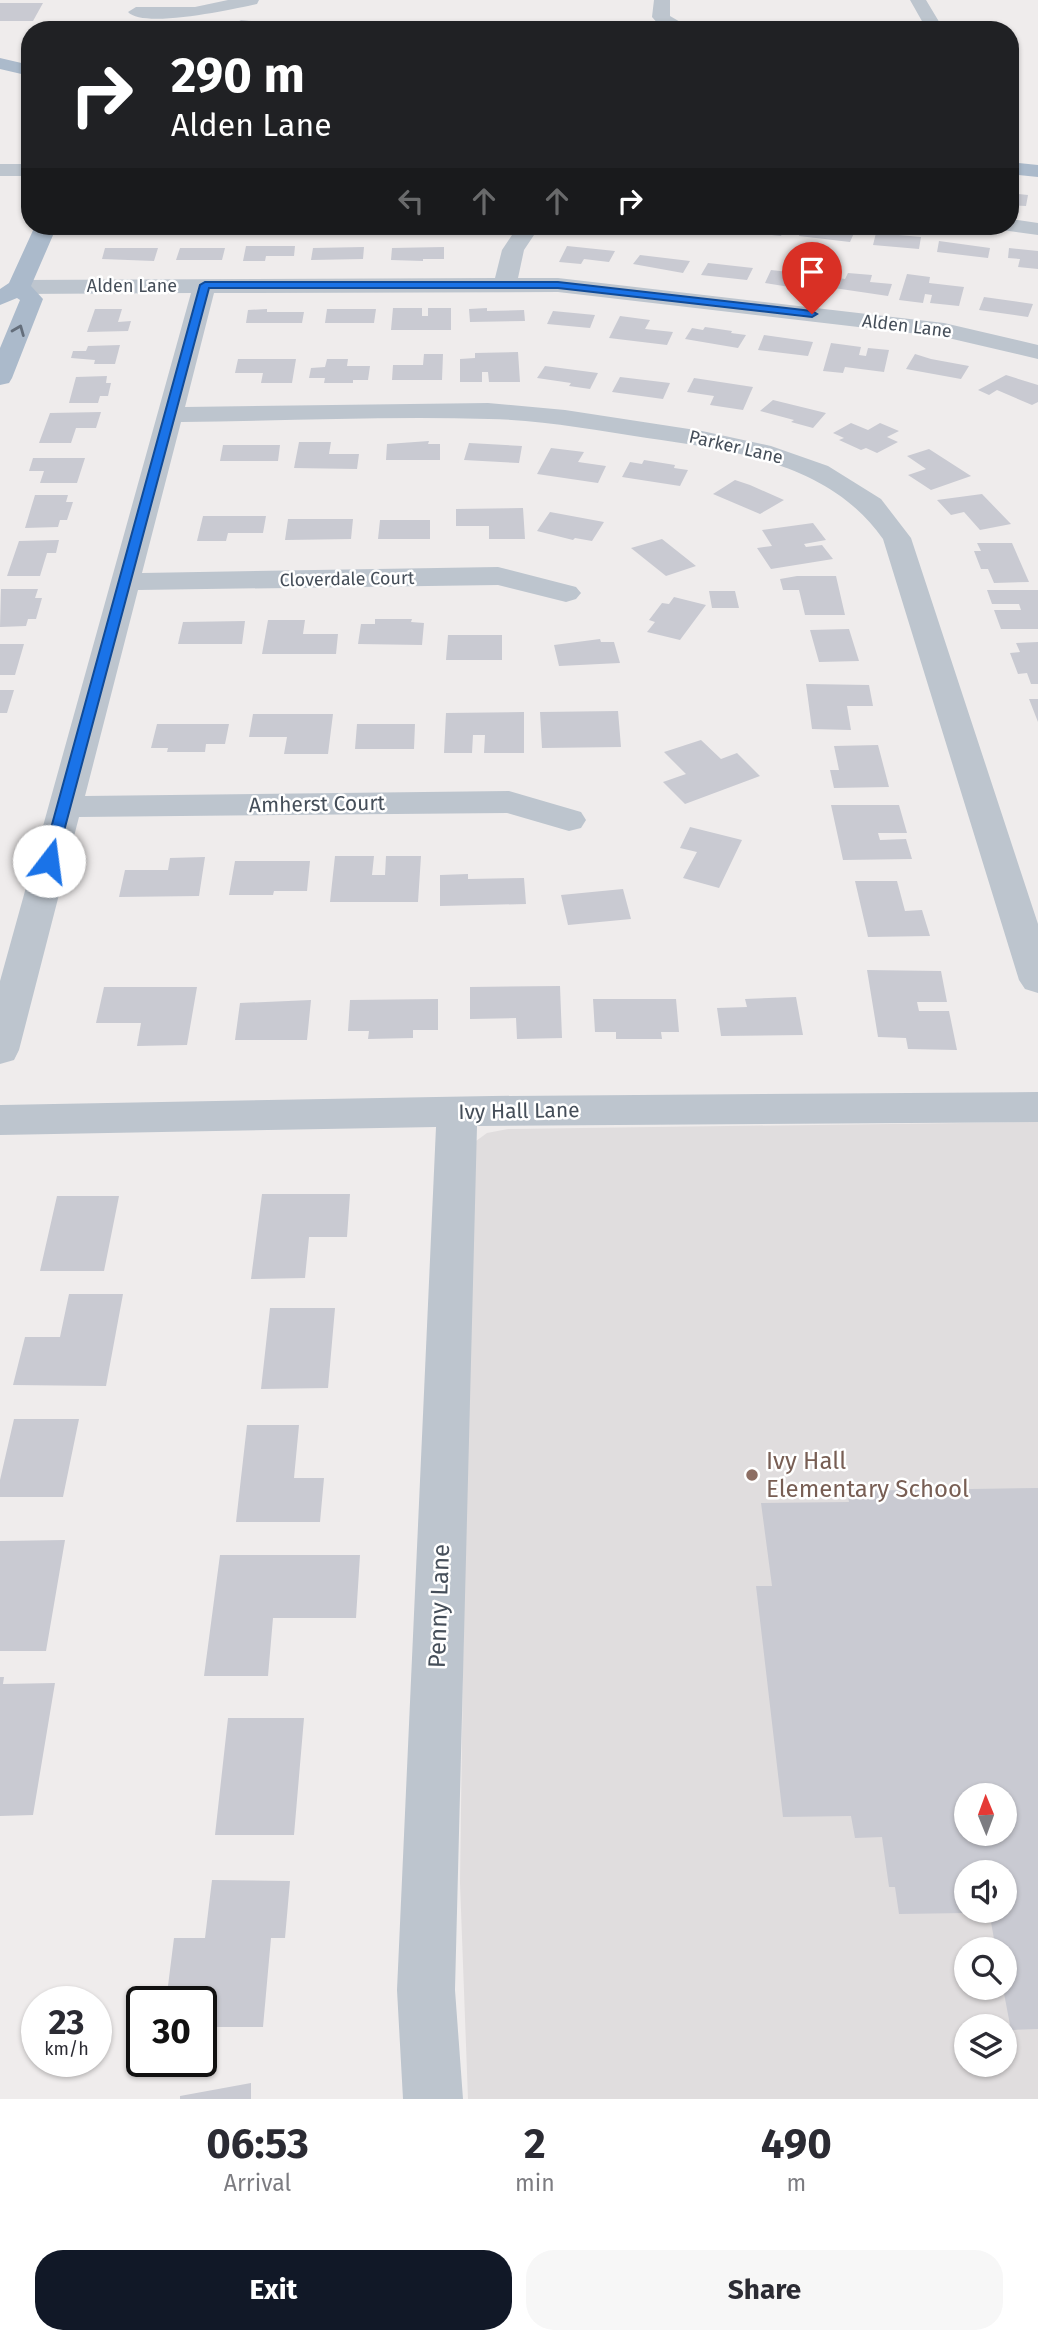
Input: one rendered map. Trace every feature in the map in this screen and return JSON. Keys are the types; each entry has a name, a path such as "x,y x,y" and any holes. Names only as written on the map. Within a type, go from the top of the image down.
{"main road":[{"path":"0,52 21,54"},
{"path":"0,63 21,67"},
{"path":"1019,156 1038,158"},
{"path":"1019,169 1038,171"},
{"path":"0,378 32,299 10,293 41,235"}],"street":[{"path":"139,6 204,11 251,0"},
{"path":"662,0 661,16 665,21"},
{"path":"918,0 931,21"},
{"path":"0,170 21,170"},
{"path":"1019,226 1038,229"},
{"path":"505,284 513,250 523,235"},
{"name":"Alden Lane","path":"10,293 205,285 505,284 601,288 944,330 1038,352"},
{"path":"0,1050 205,285"},
{"name":"Parker Lane","path":"169,415 488,411 538,413 733,443 790,459 827,476 873,506 897,538 1038,979"},
{"name":"Cloverdale Court","path":"126,582 498,576 566,593"},
{"name":"Amherst Court","path":"63,807 509,802 569,820"},
{"name":"Ivy Hall Lane","path":"0,1120 457,1112 1038,1107"},
{"name":"Penny Lane","path":"433,2099 426,1990 457,1112"}],"shaded area":[{"name":"Ivy Hall Elementary School","path":"1038,1122 1038,2099 468,2099 460,1883 470,1155 476,1141 487,1133 508,1129"}],"building":[{"path":"0,3 43,3 33,21 0,21"},
{"path":"1019,194 1028,195 1026,206 1019,206"},
{"path":"799,235 853,235 850,242"},
{"path":"876,235 921,237 919,249 873,245"},
{"path":"939,241 990,248 988,258 937,252"},
{"path":"246,246 295,246 294,256 266,256 265,261 243,261"},
{"path":"567,246 615,251 609,262 584,259 581,264 559,262"},
{"path":"364,247 363,259 311,260 313,248"},
{"path":"444,247 444,259 391,260 392,248"},
{"path":"105,248 158,248 154,261 102,259"},
{"path":"180,248 225,248 222,260 176,260"},
{"path":"1009,248 1038,251 1038,269 1018,267 1020,259 1008,258"},
{"path":"640,255 690,261 683,273 633,264"},
{"path":"708,263 753,268 747,280 701,275"},
{"path":"771,270 815,275 810,288 796,288 765,283"},
{"path":"848,273 872,275 870,282 892,284 888,296 834,288 838,278 845,279"},
{"path":"907,274 930,277 929,283 964,287 959,306 930,303 932,295 925,294 923,303 899,300"},
{"path":"984,297 1033,304 1028,317 979,310"},
{"path":"393,308 422,308 422,316 428,316 428,308 451,308 451,330 391,330"},
{"path":"487,308 487,311 524,310 525,321 470,322 469,309"},
{"path":"95,309 122,309 118,322 131,321 128,331 87,332"},
{"path":"267,309 267,312 304,312 302,323 246,323 248,310"},
{"path":"327,309 376,309 374,323 325,323"},
{"path":"553,311 595,315 590,328 547,324"},
{"path":"620,316 650,320 645,329 673,332 667,345 609,338"},
{"path":"705,327 746,335 738,348 685,339 692,328 703,330"},
{"path":"764,335 813,342 808,356 758,350"},
{"path":"831,343 861,347 859,355 866,356 868,348 889,350 884,372 845,367 843,373 823,371"},
{"path":"120,345 115,364 94,364 95,360 71,358 73,351 86,351 88,346"},
{"path":"518,352 520,382 489,382 488,372 482,372 482,382 460,382 460,359 475,358 475,353"},
{"path":"424,354 443,354 442,380 392,380 393,365 423,365"},
{"path":"915,354 969,366 961,379 906,369"},
{"path":"238,359 296,359 292,383 261,383 263,373 235,373"},
{"path":"327,359 348,359 347,366 370,366 368,380 324,383 325,378 309,378 311,368 325,367"},
{"path":"545,366 598,373 590,389 537,378"},
{"path":"1006,375 1038,385 1038,402 1032,405 997,390 989,395 978,390"},
{"path":"107,376 106,383 111,383 108,396 100,396 98,403 69,403 76,377"},
{"path":"620,377 670,383 663,399 612,392"},
{"path":"694,378 753,387 743,410 710,405 714,396 687,392"},
{"path":"773,400 826,413 813,428 760,411"},
{"path":"101,412 96,428 76,428 71,443 39,443 50,413"},
{"path":"851,423 868,430 880,423 899,431 887,437 898,442 877,453 866,448 861,450 839,440 844,438 833,433"},
{"path":"429,441 428,444 440,444 440,460 386,460 387,444"},
{"path":"299,442 331,442 329,454 359,454 357,469 294,468"},
{"path":"469,443 522,446 519,463 464,460"},
{"path":"223,445 280,445 278,461 220,461"},
{"path":"551,448 584,452 578,462 606,466 598,483 537,474"},
{"path":"929,449 971,476 931,490 908,475 926,469 907,456"},
{"path":"33,458 85,458 77,483 40,483 44,471 29,471"},
{"path":"644,460 688,470 680,486 622,477 630,462 642,464"},
{"path":"735,480 784,500 760,514 713,494"},
{"path":"982,494 1011,524 980,530 964,512 951,515 937,500"},
{"path":"35,495 68,495 66,502 73,502 67,520 60,520 58,527 25,528"},
{"path":"523,508 525,539 489,539 489,526 456,526 456,509"},
{"path":"550,512 604,522 592,541 575,538 573,540 537,531"},
{"path":"203,516 266,516 263,533 228,533 226,541 197,541"},
{"path":"288,519 353,519 351,539 285,540"},
{"path":"380,520 430,520 430,539 378,539"},
{"path":"813,523 826,540 804,544 806,547 822,545 833,559 771,569 757,548 772,546 762,530"},
{"path":"662,539 696,566 666,576 631,548"},
{"path":"59,540 56,553 47,553 40,576 7,576 19,541"},
{"path":"977,543 1012,543 1029,582 994,583 988,569 981,569 974,551 981,551"},
{"path":"836,576 845,615 805,615 799,590 783,590 780,579"},
{"path":"1,589 38,589 35,598 42,598 36,619 28,619 26,626 0,627"},
{"path":"987,590 1038,590 1038,629 1001,629 994,610 1021,610 1019,604 992,604"},
{"path":"709,591 735,591 739,608 712,608"},
{"path":"674,597 706,605 680,640 647,632 655,622 649,620 662,603 669,604"},
{"path":"375,619 412,619 411,622 424,623 422,645 358,644 361,624 375,624"},
{"path":"268,620 305,620 303,634 338,634 336,654 262,654"},
{"path":"245,621 242,644 178,644 183,622"},
{"path":"849,629 859,661 819,662 810,630"},
{"path":"448,635 502,635 502,660 446,660"},
{"path":"600,639 601,642 614,642 620,663 559,666 554,645"},
{"path":"1038,642 1038,684 1031,684 1027,673 1018,674 1010,653 1020,652 1016,643"},
{"path":"0,644 24,644 15,675 0,675"},
{"path":"806,684 869,685 873,706 847,706 851,730 812,729"},
{"path":"0,690 14,690 7,713 0,713"},
{"path":"1029,699 1038,699 1038,722"},
{"path":"618,711 621,747 542,748 540,712"},
{"path":"524,712 524,753 484,753 485,735 473,735 472,753 444,753 446,713"},
{"path":"253,714 333,714 328,754 284,754 287,737 249,737"},
{"path":"157,724 229,724 225,744 206,744 205,752 167,752 168,748 151,748"},
{"path":"357,724 415,724 414,749 355,749"},
{"path":"701,740 721,759 737,753 760,776 685,804 663,782 686,774 664,752"},
{"path":"878,745 889,787 834,788 830,770 839,770 834,746"},
{"path":"831,805 899,805 907,833 878,833 880,840 906,839 912,859 843,860"},
{"path":"690,827 742,840 719,888 683,878 697,852 680,848"},
{"path":"335,856 374,856 372,875 385,875 386,856 421,856 418,902 330,902"},
{"path":"205,857 199,896 119,897 125,870 168,870 170,858"},
{"path":"235,861 310,861 307,891 274,891 273,895 229,895"},
{"path":"468,874 468,879 524,878 526,904 440,906 440,875"},
{"path":"855,881 897,881 905,911 922,910 930,936 868,937"},
{"path":"623,889 631,919 568,925 561,895"},
{"path":"867,970 941,971 947,1002 917,1002 919,1011 949,1011 957,1050 908,1049 906,1038 878,1037"},
{"path":"560,986 562,1038 517,1039 516,1018 470,1019 470,987"},
{"path":"104,987 197,987 187,1045 137,1046 141,1023 96,1023"},
{"path":"796,997 803,1035 721,1036 717,1008 747,1007 745,999"},
{"path":"438,999 438,1030 413,1030 413,1038 368,1039 369,1031 348,1031 350,1000"},
{"path":"593,999 676,999 679,1032 661,1032 662,1039 616,1039 616,1032 595,1032"},
{"path":"311,1000 307,1040 235,1040 240,1003"},
{"path":"262,1194 350,1194 347,1237 309,1237 305,1278 251,1279"},
{"path":"57,1196 119,1196 104,1271 40,1271"},
{"path":"69,1294 123,1294 106,1386 13,1385 25,1337 60,1337"},
{"path":"270,1308 335,1308 328,1388 261,1389"},
{"path":"14,1419 79,1419 63,1497 0,1497 0,1480"},
{"path":"247,1425 299,1425 294,1478 324,1478 320,1522 236,1522"},
{"path":"1038,1488 1038,2029 1017,2030 1017,2014 1008,2014 1005,2000 1017,2000 1017,1937 994,1937 991,1923 1017,1923 1017,1860 954,1860 954,1913 899,1914 895,1887 889,1887 882,1837 855,1838 851,1816 783,1817 756,1586 772,1586 761,1503 849,1502 847,1491"},
{"path":"65,1540 46,1651 0,1651 0,1541"},
{"path":"220,1555 360,1555 356,1618 273,1618 268,1676 204,1676"},
{"path":"0,1677 4,1677 3,1684 55,1683 33,1815 0,1816"},
{"path":"228,1718 304,1718 294,1835 215,1835"},
{"path":"212,1880 290,1881 285,1938 271,1938 263,2027 217,2027 217,1986 168,1986 174,1938 205,1938"},
{"path":"251,2083 251,2099 180,2099 180,2096"}],"place":[{"name":"Ivy Hall Elementary School","path":"752,1475"}],"route":[{"path":"49,861 205,285 558,285 812,314"}]}
